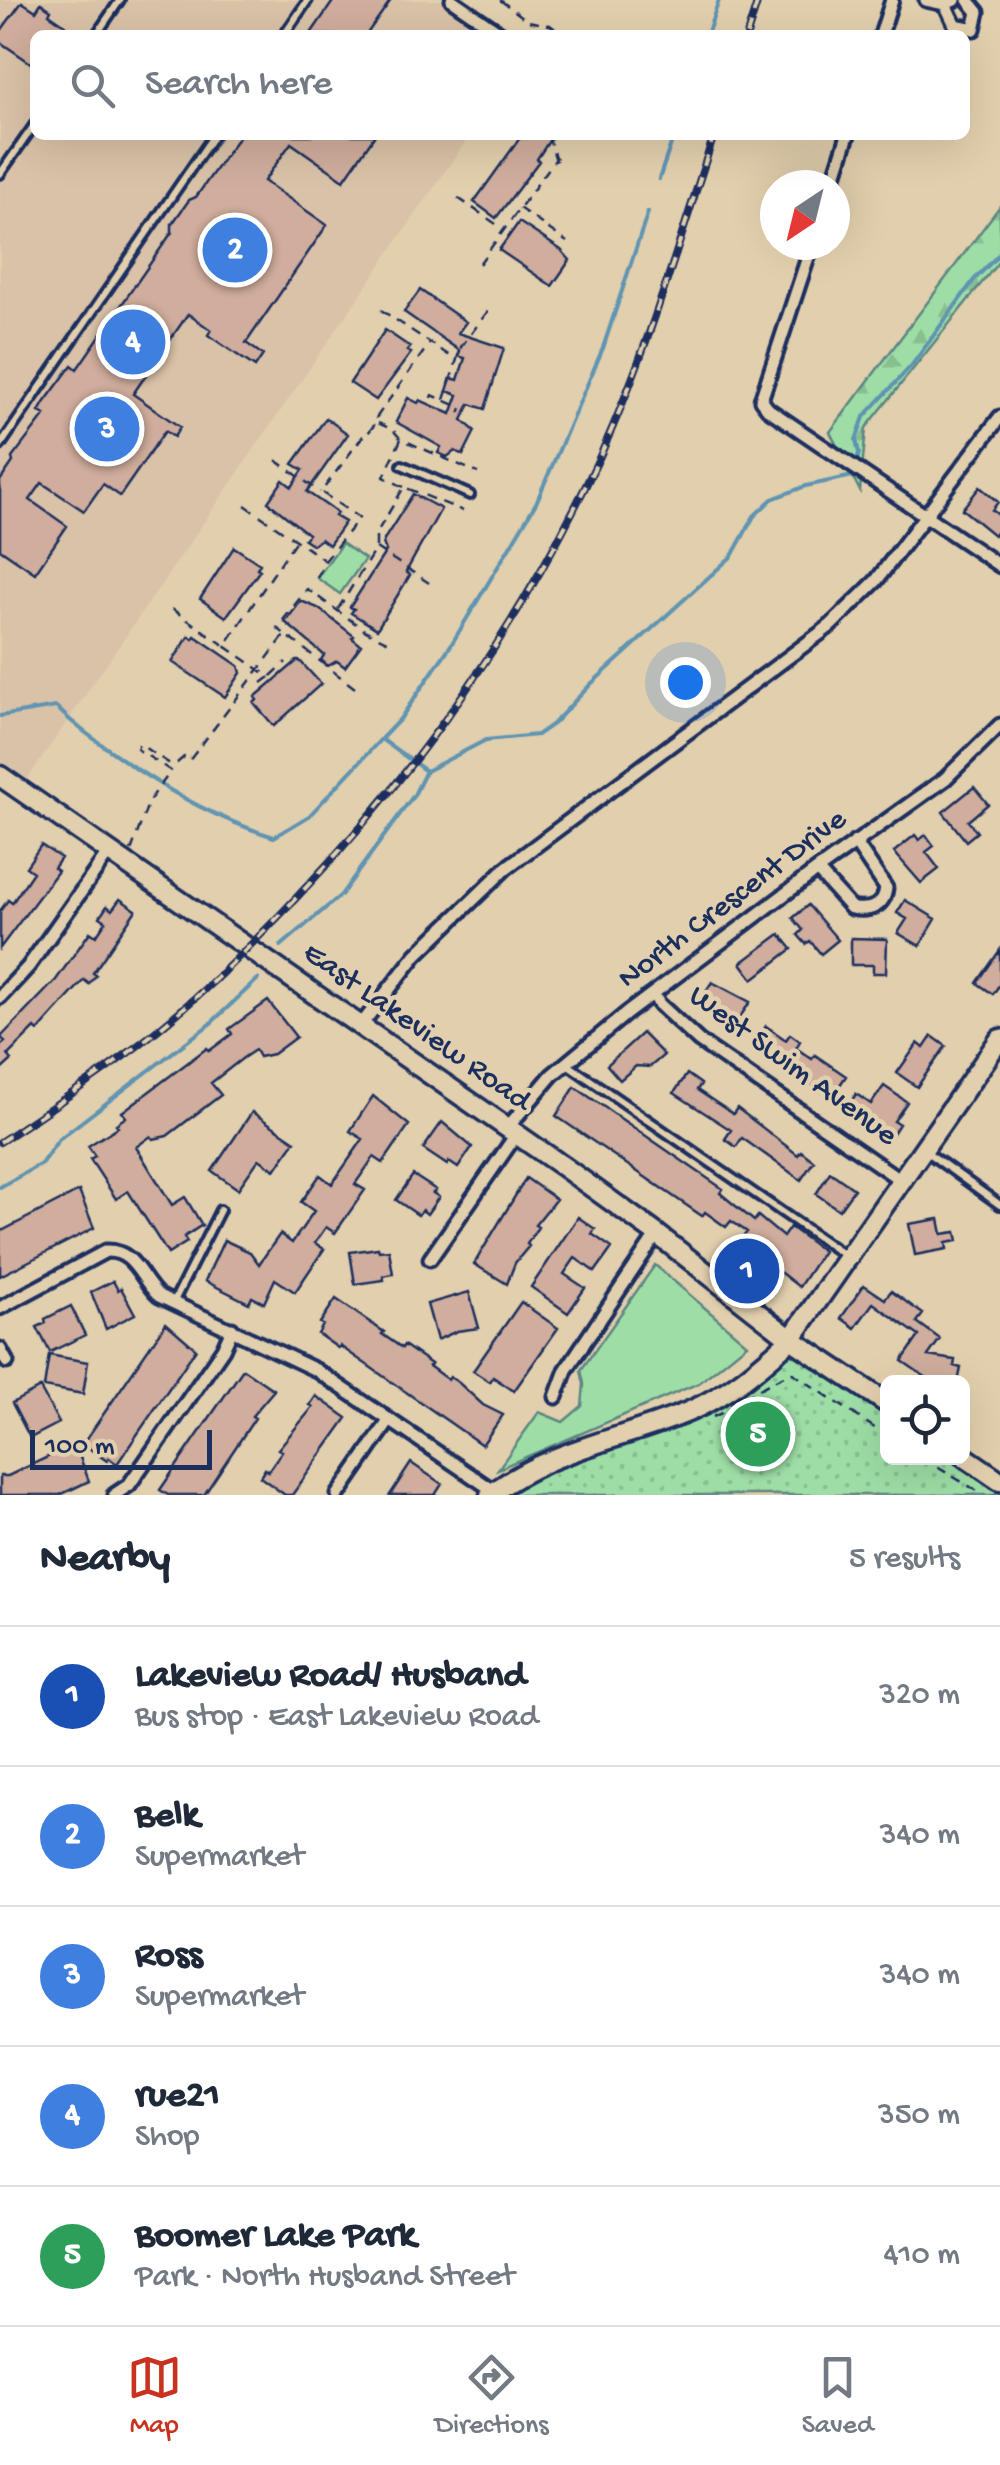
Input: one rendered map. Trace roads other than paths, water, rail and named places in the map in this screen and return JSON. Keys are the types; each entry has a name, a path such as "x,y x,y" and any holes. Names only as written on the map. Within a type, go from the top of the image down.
{"main road":[{"name":"East Lakeview Road","path":"0,776 658,1234 792,1339 880,1399"},
{"path":"492,1493 543,1464 692,1410 743,1380 792,1339 1000,1038"},
{"path":"970,1460 1000,1481"}],"street":[{"path":"452,0 496,30"},
{"path":"883,30 892,0"},
{"path":"926,0 950,2 954,25 974,29 978,12 968,0"},
{"path":"837,170 846,140"},
{"path":"807,260 760,400 1000,566"},
{"path":"361,1024 416,954 506,868 830,626 876,581 1000,416"},
{"name":"North Crescent Drive","path":"430,1260 552,1075 818,870 945,779 1000,724"},
{"path":"818,870 852,908 868,910 878,905 886,888 856,842"},
{"path":"0,997 28,967 109,852"},
{"name":"West Swim Avenue","path":"654,994 659,1004 699,1042 902,1181"},
{"path":"556,1397 566,1370 658,1234"},
{"path":"0,1308 106,1251 118,1251 131,1258 159,1296 316,1370 492,1493"},
{"path":"114,1495 130,1485 223,1350 232,1329"},
{"path":"0,1349 7,1362"},
{"path":"338,1495 388,1420"}],"lane":[{"path":"99,30 120,0"},
{"path":"287,30 308,0"},
{"path":"0,174 30,131"},
{"path":"0,446 211,140"},
{"path":"402,465 470,495"},
{"path":"567,1064 849,1259"},
{"path":"923,1149 1000,1205"},
{"path":"173,1302 220,1210"}],"waterway":[{"path":"709,30 719,0"},
{"path":"659,179 672,140"},
{"path":"381,739 400,719 451,645 536,503 603,348 648,212"},
{"path":"281,946 341,895 414,795 426,771 486,740 537,735 732,556 754,516 772,499 806,486 853,476 859,453 856,440 864,417 912,365 974,280 1000,253"},
{"path":"0,716 56,707 91,737 164,787 217,815 274,837 309,816 381,739 426,771"},
{"path":"0,1187 41,1164 59,1139 210,1024 258,979"}],"railway":[{"path":"749,30 758,0"},
{"path":"0,1142 136,1047 240,956 343,847 467,689 537,577 600,456 647,337 712,140"}],"place":[{"name":"Belk","path":"235,250"},
{"name":"rue21","path":"133,342"},
{"name":"Ross","path":"107,429"},
{"name":"Lakeview Road/ Husband","path":"747,1271"},
{"name":"Boomer Lake Park","path":"758,1434"}]}
